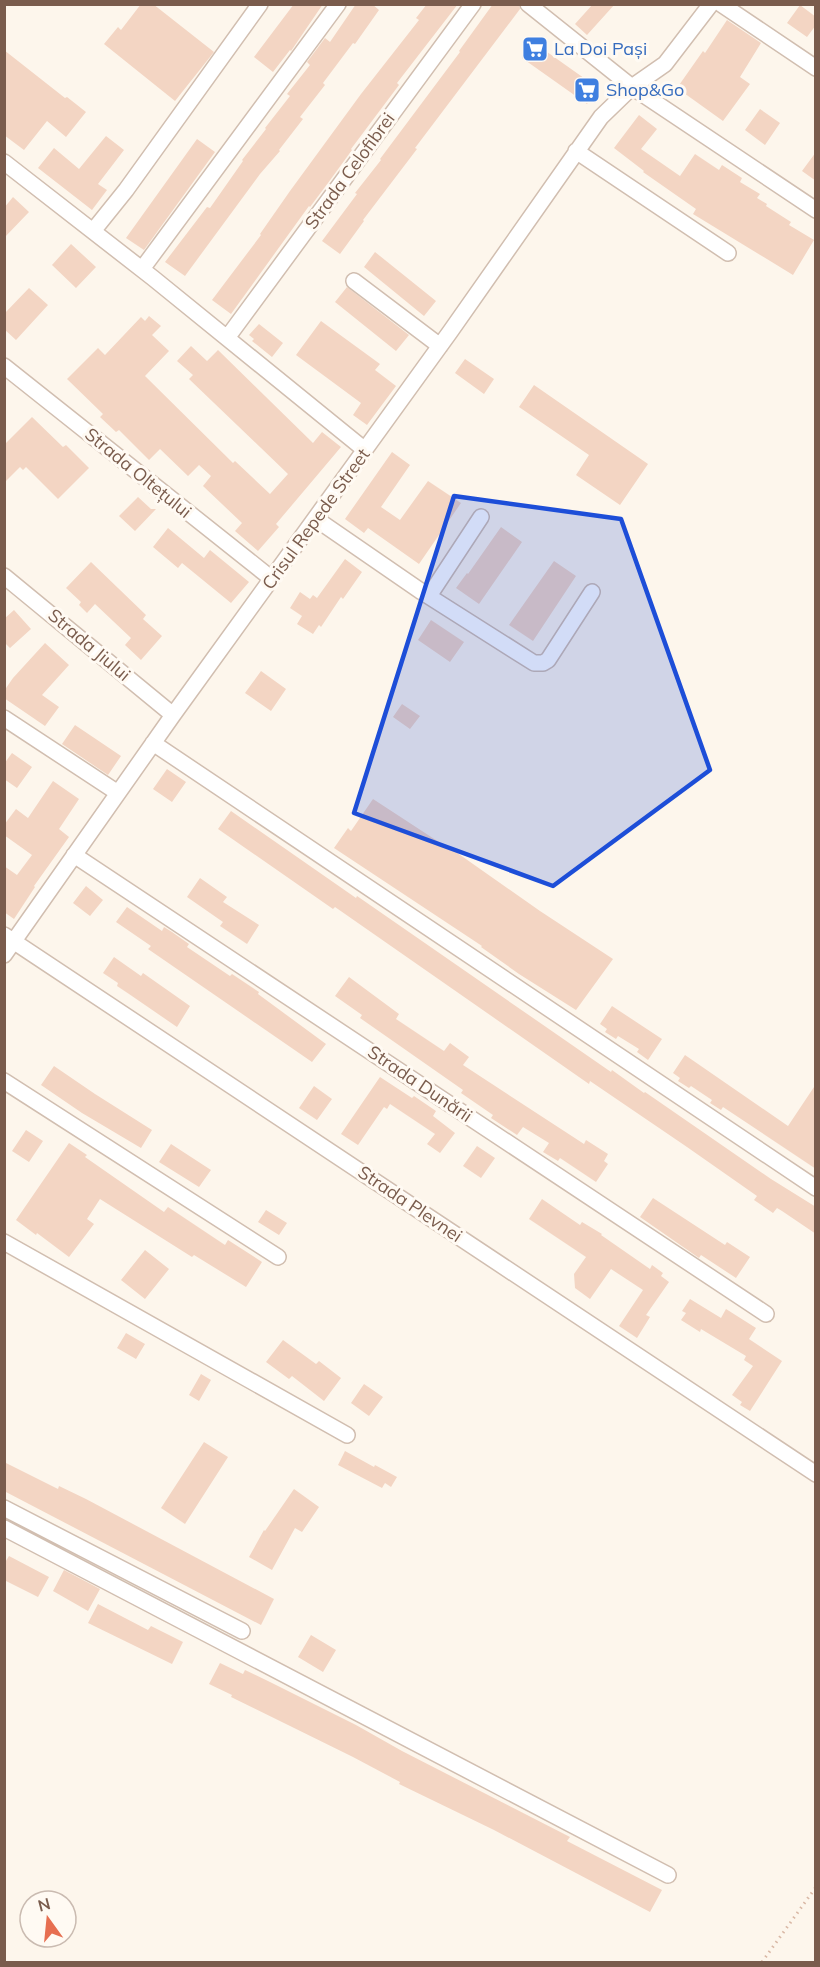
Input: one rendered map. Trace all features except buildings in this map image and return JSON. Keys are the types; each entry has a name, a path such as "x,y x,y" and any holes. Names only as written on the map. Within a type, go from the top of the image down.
{"street":[{"path":"93,231 126,190 260,4"},
{"path":"142,269 338,4"},
{"name":"Strada Celofibrei","path":"227,338 473,4"},
{"path":"528,4 632,87 816,210"},
{"name":"Crisul Repede Street","path":"4,955 9,938 74,855 440,346 601,117 632,87 665,64 711,4"},
{"path":"721,4 816,68"},
{"path":"576,152 728,253"},
{"path":"4,162 142,269 365,450"},
{"path":"354,281 440,346"},
{"name":"Strada Oltețului","path":"4,366 272,579"},
{"path":"429,596 481,517"},
{"path":"316,519 429,596 534,663 543,663 548,660 592,592"},
{"name":"Strada Jiului","path":"4,576 173,715"},
{"path":"4,718 118,793"},
{"path":"153,743 816,1188"},
{"name":"Strada Dunării","path":"74,855 766,1314"},
{"name":"Strada Plevnei","path":"9,938 816,1474"},
{"path":"4,1081 278,1257"},
{"path":"4,1242 347,1435"},
{"path":"4,1508 242,1631"},
{"path":"4,1528 669,1875"}],"path":[{"path":"762,1962 816,1887"}],"highlighted area":[{"path":"454,496 621,519 710,770 553,886 354,813"}],"place":[{"name":"La Doi Pași","path":"535,49"},
{"name":"Shop&Go","path":"587,90"}]}
